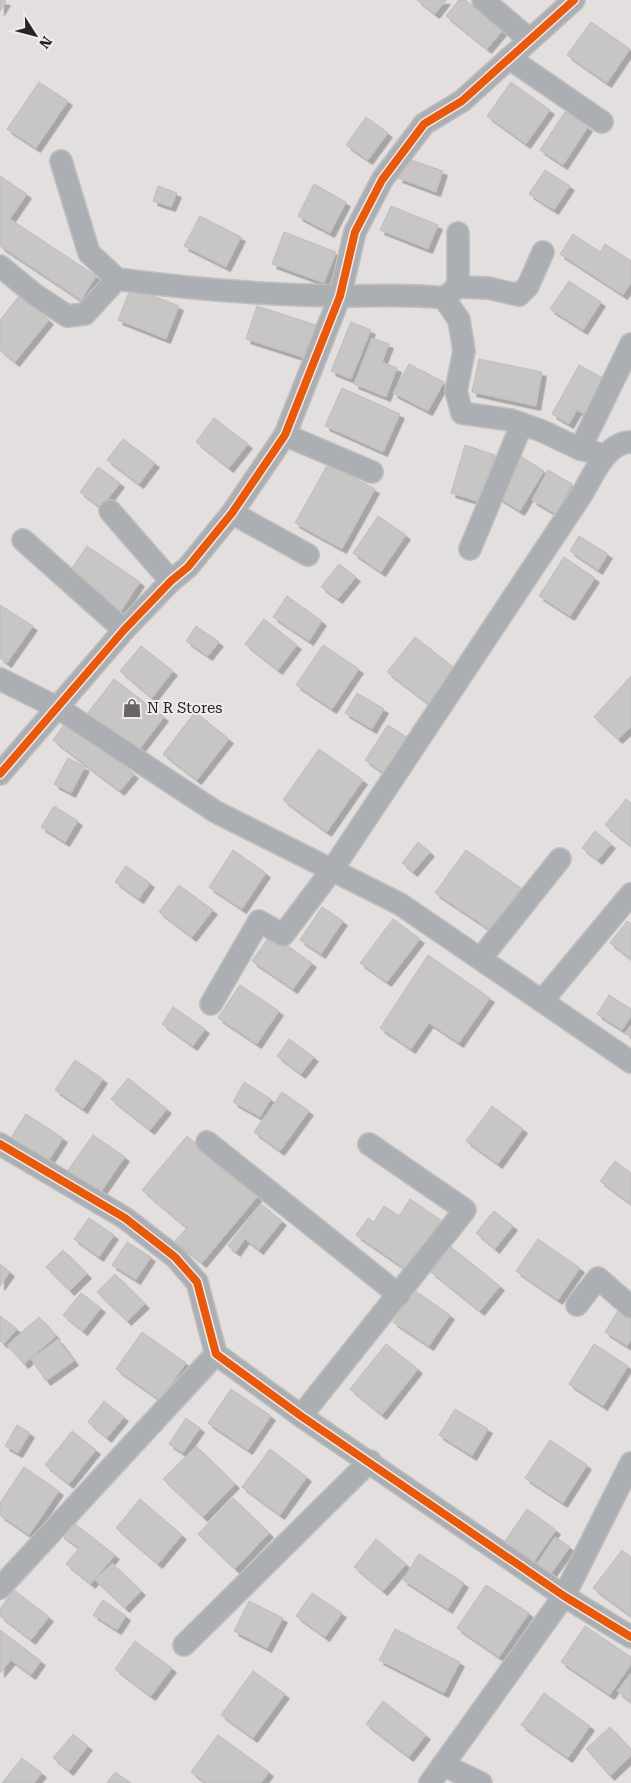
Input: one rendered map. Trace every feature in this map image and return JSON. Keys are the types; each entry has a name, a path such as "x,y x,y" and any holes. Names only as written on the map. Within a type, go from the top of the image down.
{"street":[{"path":"484,0 529,39"},
{"path":"0,774 124,630 171,581 188,567 232,513 285,435 340,296 355,232 382,180 424,124 462,101 574,0"},
{"path":"509,58 602,122"},
{"path":"61,162 89,252 117,279 174,287 340,296 451,293 488,288 519,295 528,286 542,252"},
{"path":"458,232 451,293 459,320 464,351 456,391 462,413 522,424 542,431 580,450 606,455"},
{"path":"0,266 34,294 67,316 85,314 117,279"},
{"path":"580,450 631,344"},
{"path":"470,549 522,424"},
{"path":"285,435 372,472"},
{"path":"211,1004 258,921 283,935 332,870 606,455 626,442 631,442"},
{"path":"110,511 171,581"},
{"path":"232,513 308,555"},
{"path":"23,540 124,630"},
{"path":"0,679 58,708 216,812 400,904 631,1062"},
{"path":"481,958 560,859"},
{"path":"542,1001 631,894"},
{"path":"207,1142 399,1295"},
{"path":"0,1144 125,1218 175,1257 197,1282 216,1354 301,1416 564,1596 631,1637"},
{"path":"301,1416 465,1210 369,1144"},
{"path":"577,1305 598,1278 631,1307"},
{"path":"0,1588 216,1354"},
{"path":"184,1645 370,1462"},
{"path":"430,1783 564,1596 631,1463"},
{"path":"443,1764 481,1783"}],"building":[{"path":"0,0 6,1 0,11"},
{"path":"417,0 446,0 435,14"},
{"path":"459,0 465,0 503,30 487,49 446,16"},
{"path":"591,22 630,49 607,83 567,55"},
{"path":"39,82 68,101 36,148 7,129"},
{"path":"511,82 550,110 526,144 487,116"},
{"path":"565,112 588,127 563,165 540,150"},
{"path":"366,117 388,133 368,160 346,145"},
{"path":"405,158 443,171 436,192 398,178"},
{"path":"545,170 570,186 554,210 529,194"},
{"path":"0,176 27,194 10,219 96,276 81,300 0,246"},
{"path":"314,184 346,202 330,233 298,216"},
{"path":"158,186 177,193 171,207 153,201"},
{"path":"391,206 438,225 428,249 380,230"},
{"path":"200,216 241,237 226,267 184,246"},
{"path":"284,232 336,252 324,283 272,264"},
{"path":"573,234 600,252 605,244 631,261 631,283 623,295 560,254"},
{"path":"569,281 601,302 583,330 550,309"},
{"path":"131,287 179,306 166,339 118,320"},
{"path":"19,296 49,320 15,362 0,350 0,320"},
{"path":"257,306 319,326 308,359 246,339"},
{"path":"351,322 371,330 351,379 331,371"},
{"path":"372,338 389,344 382,362 397,368 386,397 354,384"},
{"path":"479,359 542,372 536,406 472,392"},
{"path":"409,364 444,382 428,411 393,393"},
{"path":"579,365 607,380 588,416 577,410 569,424 552,414"},
{"path":"342,388 400,414 383,452 325,426"},
{"path":"214,418 248,444 229,468 196,442"},
{"path":"123,439 155,463 139,484 107,460"},
{"path":"465,445 495,455 480,502 451,493"},
{"path":"520,456 544,471 520,511 496,496"},
{"path":"328,464 375,489 342,549 295,523"},
{"path":"98,467 120,483 101,508 80,492"},
{"path":"548,470 572,484 556,514 532,500"},
{"path":"378,516 406,535 381,572 353,553"},
{"path":"579,536 608,554 598,570 570,551"},
{"path":"87,546 140,582 119,614 66,577"},
{"path":"564,557 595,578 570,616 539,596"},
{"path":"339,564 356,577 338,599 321,587"},
{"path":"287,596 322,621 309,641 273,617"},
{"path":"0,605 33,626 7,663 0,658"},
{"path":"264,619 297,645 278,670 245,644"},
{"path":"196,626 219,642 208,656 186,641"},
{"path":"415,637 457,670 430,705 387,672"},
{"path":"323,645 359,669 332,709 296,685"},
{"path":"141,646 173,671 152,698 120,671"},
{"path":"631,676 631,727 618,739 594,717"},
{"path":"114,679 164,717 138,751 87,714"},
{"path":"357,693 384,709 372,729 345,713"},
{"path":"195,712 229,739 197,780 163,754"},
{"path":"66,722 134,774 120,791 53,740"},
{"path":"388,725 408,738 385,774 365,760"},
{"path":"319,749 363,780 327,832 283,800"},
{"path":"68,758 85,767 71,793 54,784"},
{"path":"626,799 631,803 631,846 605,825"},
{"path":"54,806 78,821 65,842 41,827"},
{"path":"595,831 611,844 598,860 582,848"},
{"path":"418,842 430,852 413,872 402,863"},
{"path":"233,850 266,873 242,909 209,887"},
{"path":"466,850 521,888 492,931 435,893"},
{"path":"126,866 150,883 139,899 115,882"},
{"path":"179,885 213,910 192,937 159,912"},
{"path":"322,907 343,921 321,954 300,940"},
{"path":"393,919 420,939 387,982 360,963"},
{"path":"627,921 631,924 631,959 610,943"},
{"path":"271,934 312,963 293,989 252,961"},
{"path":"428,955 490,998 459,1043 429,1023 411,1049 380,1028"},
{"path":"240,985 279,1011 257,1044 218,1018"},
{"path":"609,995 631,1009 631,1016 622,1030 597,1014"},
{"path":"173,1007 205,1029 193,1046 162,1024"},
{"path":"631,1025 631,1037 625,1033"},
{"path":"289,1039 314,1057 301,1074 277,1056"},
{"path":"75,1060 103,1079 83,1109 55,1090"},
{"path":"128,1078 167,1109 150,1130 111,1099"},
{"path":"244,1082 271,1099 260,1117 233,1102"},
{"path":"282,1092 309,1111 280,1151 254,1132"},
{"path":"492,1106 523,1129 498,1164 466,1141"},
{"path":"26,1114 63,1138 46,1165 9,1141"},
{"path":"93,1135 125,1157 98,1196 66,1173"},
{"path":"187,1136 258,1196 202,1263 175,1241 187,1228 142,1190"},
{"path":"615,1161 631,1173 631,1204 600,1181"},
{"path":"410,1199 441,1220 407,1270 356,1235 368,1218 374,1222 384,1206 399,1216"},
{"path":"261,1204 282,1221 259,1250 245,1239 236,1252 228,1246"},
{"path":"494,1211 513,1226 495,1249 476,1233"},
{"path":"89,1218 114,1235 99,1257 74,1239"},
{"path":"538,1239 580,1268 558,1300 516,1271"},
{"path":"127,1242 151,1257 136,1280 112,1265"},
{"path":"451,1247 500,1286 480,1311 431,1272"},
{"path":"63,1250 87,1274 70,1291 46,1267"},
{"path":"0,1264 10,1272 0,1286"},
{"path":"115,1274 145,1304 127,1321 97,1292"},
{"path":"414,1290 450,1315 429,1346 393,1322"},
{"path":"81,1293 101,1308 83,1331 63,1315"},
{"path":"619,1309 631,1316 631,1340 627,1346 605,1332"},
{"path":"0,1316 17,1329 4,1344 0,1341"},
{"path":"39,1317 56,1336 24,1364 7,1345"},
{"path":"142,1332 186,1363 160,1400 116,1369"},
{"path":"58,1339 74,1361 46,1381 31,1359"},
{"path":"386,1344 418,1369 382,1415 350,1389"},
{"path":"594,1344 628,1366 603,1406 569,1384"},
{"path":"231,1389 271,1416 248,1450 208,1423"},
{"path":"104,1401 124,1417 107,1438 88,1422"},
{"path":"455,1409 488,1429 472,1456 439,1435"},
{"path":"186,1418 200,1428 183,1453 169,1444"},
{"path":"17,1425 30,1433 18,1453 5,1446"},
{"path":"72,1431 96,1450 69,1484 45,1465"},
{"path":"550,1440 587,1465 563,1503 525,1478"},
{"path":"196,1446 235,1484 203,1517 163,1479"},
{"path":"270,1449 307,1477 280,1515 242,1487"},
{"path":"24,1467 59,1491 29,1535 0,1515 0,1503"},
{"path":"233,1498 269,1533 235,1569 198,1534"},
{"path":"140,1499 182,1535 158,1564 116,1528"},
{"path":"527,1509 556,1530 530,1567 501,1547"},
{"path":"70,1520 115,1555 91,1584 66,1564 79,1548 60,1534"},
{"path":"555,1537 570,1547 550,1575 536,1565"},
{"path":"376,1539 406,1564 383,1591 354,1567"},
{"path":"622,1550 631,1557 631,1616 593,1588"},
{"path":"419,1554 464,1583 448,1609 403,1580"},
{"path":"112,1563 141,1591 125,1608 95,1580"},
{"path":"486,1585 529,1613 499,1657 457,1628"},
{"path":"14,1590 49,1617 31,1640 0,1616 0,1609"},
{"path":"312,1593 342,1613 325,1637 296,1616"},
{"path":"103,1600 126,1616 117,1630 93,1615"},
{"path":"249,1601 283,1618 267,1648 234,1631"},
{"path":"585,1626 631,1657 631,1664 610,1695 561,1662"},
{"path":"395,1629 460,1662 444,1693 379,1660"},
{"path":"0,1630 41,1661 31,1675 11,1660 0,1673"},
{"path":"135,1641 172,1668 151,1696 115,1669"},
{"path":"253,1671 285,1694 253,1738 221,1715"},
{"path":"631,1673 631,1702 617,1691"},
{"path":"544,1693 590,1726 568,1758 521,1725"},
{"path":"383,1701 426,1735 409,1757 366,1724"},
{"path":"610,1727 631,1750 631,1756 610,1776 586,1749"},
{"path":"73,1734 88,1746 69,1771 53,1758"},
{"path":"218,1735 269,1772 261,1783 206,1783 191,1772"},
{"path":"22,1758 42,1773 34,1783 2,1783"},
{"path":"115,1772 131,1783 107,1783"}],"cycle path":[{"path":"0,774 124,630 171,581 188,567 232,513 285,435 340,296 355,232 382,180 424,124 462,101 574,0"},
{"path":"0,1144 125,1218 175,1257 197,1282 216,1354 301,1416 564,1596 631,1637"}],"place":[{"name":"N R Stores","path":"132,708"}]}
